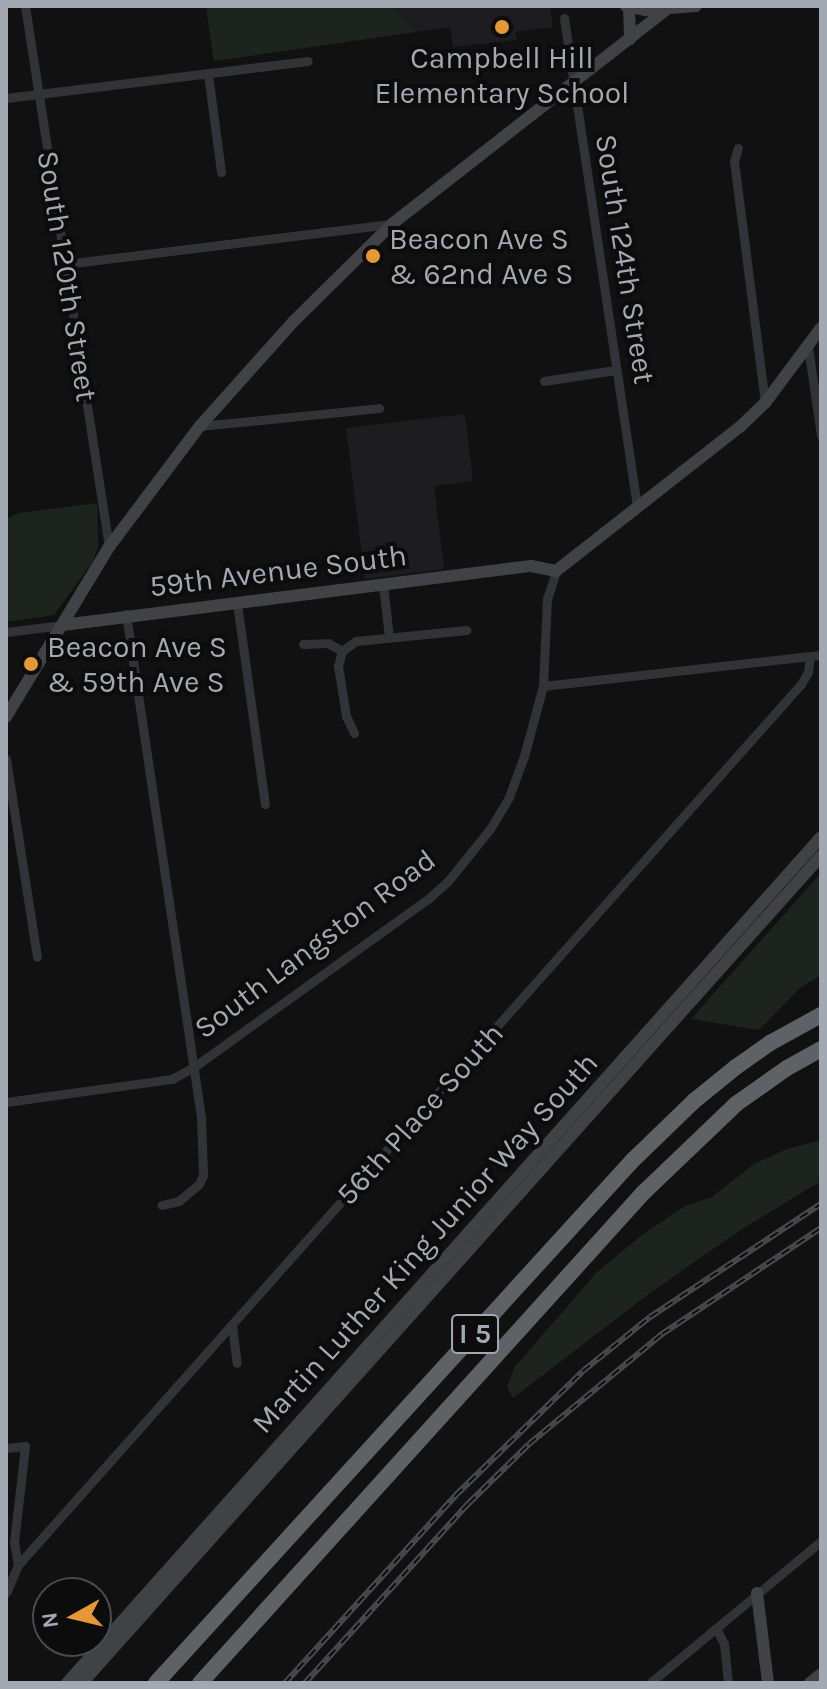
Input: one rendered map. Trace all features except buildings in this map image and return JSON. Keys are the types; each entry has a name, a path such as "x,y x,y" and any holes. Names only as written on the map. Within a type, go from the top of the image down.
{"highway":[{"name":"I 5","path":"156,1683 632,1161 694,1101 736,1067 770,1043 821,1015"},
{"name":"I 5","path":"200,1683 652,1183 736,1104 787,1068 821,1049"}],"main road":[{"path":"630,39 628,6 696,6"},
{"path":"6,717 109,547 200,426 294,321 392,224 669,8"},
{"path":"556,571 742,425 765,403 821,328"},
{"name":"59th Avenue South","path":"63,625 126,614 531,566 556,571"},
{"name":"Martin Luther King Junior Way South","path":"67,1683 821,837"},
{"name":"Martin Luther King Junior Way South","path":"82,1683 821,856"},
{"path":"757,1593 767,1677 779,1683"}],"street":[{"name":"South 120th Street","path":"25,6 109,547"},
{"name":"South 124th Street","path":"564,18 637,507"},
{"path":"6,98 308,61"},
{"path":"208,74 221,172"},
{"path":"738,148 734,161 765,403"},
{"path":"65,264 392,224"},
{"path":"808,347 821,435"},
{"path":"544,381 615,370"},
{"path":"200,426 379,408"},
{"name":"South Langston Road","path":"6,1102 164,1081 194,1067 428,899 466,861 509,797 543,686 547,599 556,571"},
{"path":"383,585 389,637"},
{"path":"237,603 265,804"},
{"path":"126,614 201,1117 203,1175 199,1184 179,1201 161,1205"},
{"name":"59th Avenue South","path":"6,632 63,625"},
{"path":"354,733 346,716 338,666 342,651 356,641 466,630"},
{"path":"303,644 328,643 342,651"},
{"path":"543,686 816,656"},
{"name":"56th Place South","path":"18,1565 801,684 816,656"},
{"path":"6,759 37,957"},
{"path":"232,1325 237,1363"},
{"path":"6,1448 25,1446 14,1542 18,1565 6,1593"},
{"path":"650,1683 821,1541"},
{"path":"716,1628 724,1644 728,1683"}],"shaded area":[{"path":"206,6 550,6 553,27 515,32 517,40 453,47 450,27 214,61"},
{"path":"206,6 390,6 415,32 214,61"},
{"path":"465,414 473,481 434,486 444,569 365,579 346,428"},
{"path":"97,503 98,546 93,561 54,615 6,622 6,520 18,513"},
{"path":"821,873 821,975 800,988 759,1030 691,1019"},
{"path":"821,1140 821,1181 739,1231 650,1293 513,1398 507,1387 514,1368 596,1273 642,1235 685,1206 712,1197 754,1164 787,1149"}],"railway":[{"path":"285,1683 456,1495 583,1371 650,1317 821,1204"},
{"path":"305,1683 469,1503 529,1444 662,1334 821,1228"}],"place":[{"name":"Campbell Hill Elementary School","path":"502,27"},
{"name":"Beacon Ave S & 62nd Ave S","path":"373,256"},
{"name":"Beacon Ave S & 59th Ave S","path":"31,664"}]}
